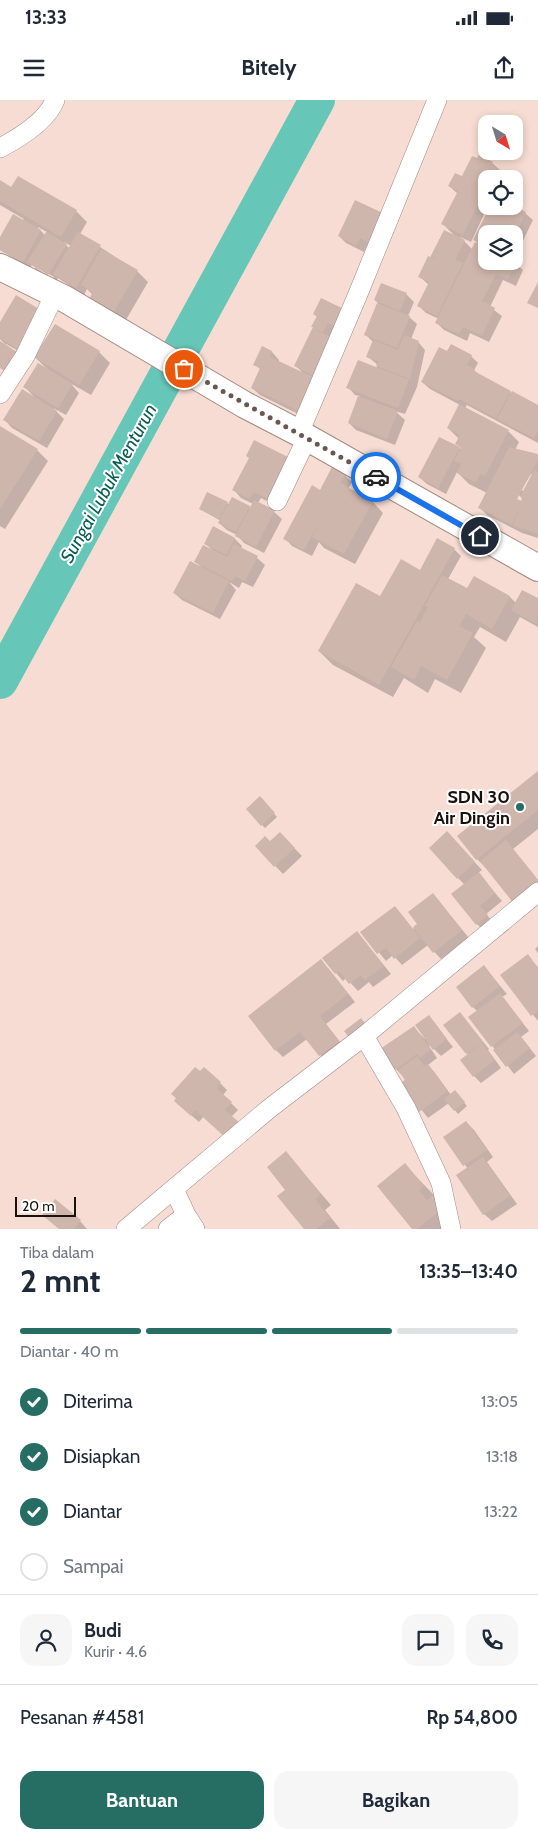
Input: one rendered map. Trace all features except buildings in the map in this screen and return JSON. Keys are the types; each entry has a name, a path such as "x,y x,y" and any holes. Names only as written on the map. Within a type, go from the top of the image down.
{"street":[{"path":"0,148 12,142 40,121 55,100"},
{"path":"277,501 437,100"},
{"path":"0,267 65,299 232,396 538,568"},
{"path":"0,394 65,299"},
{"path":"126,1229 270,1108 364,1036 538,892"},
{"path":"364,1036 406,1108 437,1175 441,1184 451,1229"},
{"path":"168,1229 191,1222 174,1189"}],"waterway":[{"name":"Sungai Lubuk Menturun","path":"0,681 317,100"}],"way so far":[{"path":"184,369 376,477"}],"place":[{"name":"SDN 30 Air Dingin","path":"520,807"}],"route":[{"path":"376,477 480,536"}]}
